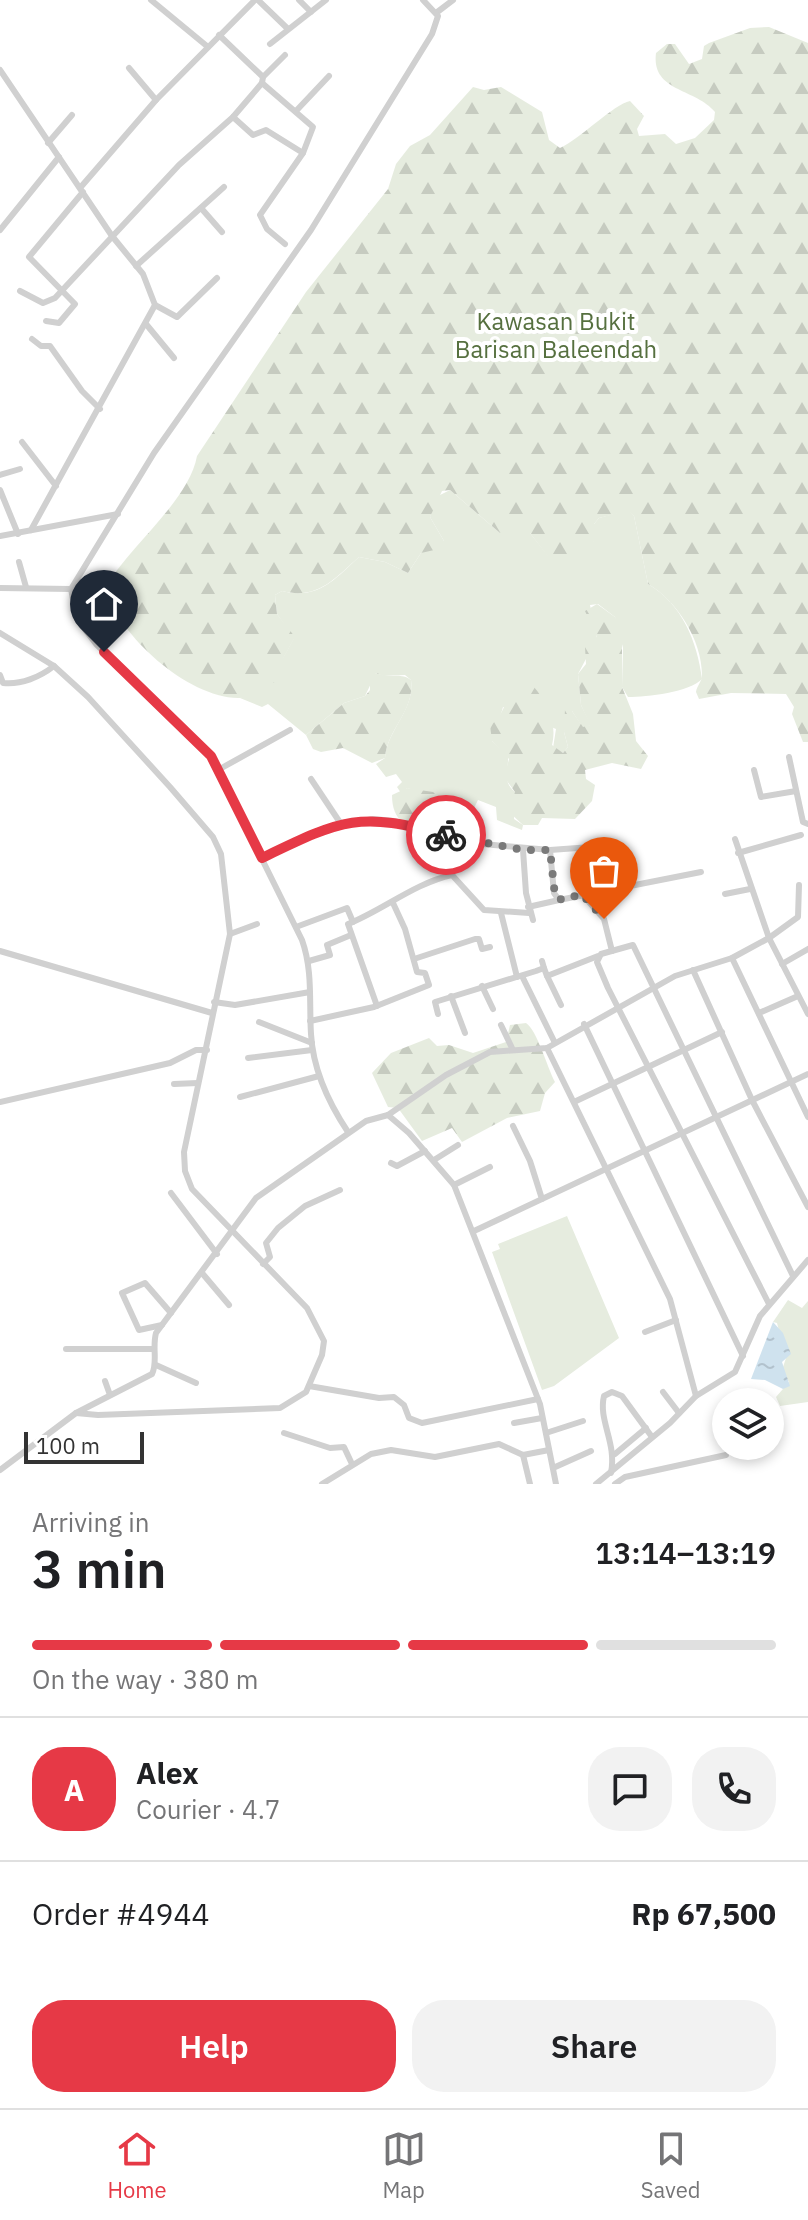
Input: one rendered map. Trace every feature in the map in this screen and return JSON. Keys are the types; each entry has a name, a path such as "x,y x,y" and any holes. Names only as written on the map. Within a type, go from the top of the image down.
{"street":[{"path":"151,0 208,47"},
{"path":"46,321 59,323 74,306 29,257 156,100 257,0 288,29"},
{"path":"299,0 311,12"},
{"path":"270,44 326,0"},
{"path":"423,0 436,13"},
{"path":"348,1132 330,1106 319,1076 310,1021 309,961 296,927 218,770 198,740 84,629 77,619 71,589 154,453 311,230 432,34 436,13 453,0"},
{"path":"219,35 314,128 303,153 260,215 267,229 285,244"},
{"path":"20,291 43,303 179,165 233,117 285,55"},
{"path":"129,68 156,100"},
{"path":"0,70 48,143 150,285 155,305 31,530"},
{"path":"296,111 329,76"},
{"path":"48,143 72,115"},
{"path":"233,117 253,135 266,130 303,153"},
{"path":"0,230 59,157"},
{"path":"136,266 224,187"},
{"path":"201,208 222,232"},
{"path":"155,305 177,317 217,278"},
{"path":"146,324 174,358"},
{"path":"32,339 41,346 50,346 82,391 100,409"},
{"path":"22,442 56,486"},
{"path":"0,475 20,469"},
{"path":"0,490 18,534"},
{"path":"0,536 118,514"},
{"path":"19,562 26,587"},
{"path":"0,588 71,589"},
{"path":"0,633 54,666 109,720 213,837 221,854 230,934 184,1152 185,1171 192,1189 235,1227 263,1264 307,1308 319,1326 324,1341 322,1355 309,1386 299,1399 263,1410 76,1413"},
{"path":"0,675 5,685 37,678 54,666"},
{"path":"218,770 290,730"},
{"path":"789,757 803,822 808,824"},
{"path":"754,770 759,796 796,791"},
{"path":"311,779 341,824"},
{"path":"262,858 341,824 357,820 394,821 472,843 523,850 605,846 607,890"},
{"path":"738,853 801,835"},
{"path":"735,839 769,938 808,1014"},
{"path":"523,850 530,913"},
{"path":"550,850 554,893 559,900"},
{"path":"377,1006 347,926 429,881 452,875 484,910 530,913 582,894 701,872"},
{"path":"0,1470 76,1413 152,1374 156,1365 152,1349 162,1325 269,1187 366,1121 388,1115 446,1075 490,1052 512,1048 547,1048 554,1041 653,987 732,958 769,938 798,917 799,885"},
{"path":"725,894 750,889"},
{"path":"582,894 604,919 612,951"},
{"path":"310,1021 377,1006 429,985 425,973 417,973 393,903"},
{"path":"296,927 347,908 353,922"},
{"path":"501,913 520,977 554,1041"},
{"path":"230,934 257,924"},
{"path":"309,961 330,955 327,945 351,935"},
{"path":"414,959 475,939 479,939 482,949 490,947"},
{"path":"547,976 633,945 793,1276"},
{"path":"782,964 808,949"},
{"path":"0,951 212,1013"},
{"path":"598,956 608,988 619,1004 769,1304"},
{"path":"732,958 808,1117"},
{"path":"438,1014 434,1003 520,977 543,964 561,1005"},
{"path":"693,970 752,1100 808,1207"},
{"path":"482,986 493,1009"},
{"path":"214,1002 235,1005 310,992"},
{"path":"451,996 465,1033"},
{"path":"759,1013 798,996"},
{"path":"259,1022 312,1043"},
{"path":"584,1024 743,1356"},
{"path":"501,1025 512,1048"},
{"path":"574,1102 722,1032"},
{"path":"248,1058 273,1058 312,1043"},
{"path":"547,1048 670,1299 696,1396"},
{"path":"0,1100 170,1063 196,1050 207,1050"},
{"path":"474,1231 808,1074"},
{"path":"240,1097 319,1076"},
{"path":"174,1084 198,1083"},
{"path":"388,1115 434,1160 454,1185 538,1399 556,1484"},
{"path":"513,1126 530,1161 542,1199"},
{"path":"434,1160 458,1145"},
{"path":"391,1163 397,1166 425,1151"},
{"path":"454,1185 490,1167"},
{"path":"263,1264 270,1257 265,1245 280,1226 307,1205 340,1190"},
{"path":"171,1193 217,1254"},
{"path":"596,1484 696,1396 735,1372 769,1304 808,1260"},
{"path":"202,1273 229,1305"},
{"path":"162,1325 139,1330 122,1293 145,1283 171,1313"},
{"path":"645,1332 676,1320"},
{"path":"66,1349 152,1349"},
{"path":"156,1365 196,1383"},
{"path":"105,1381 110,1395"},
{"path":"309,1386 379,1398 394,1397 404,1405 409,1418 422,1423 538,1399"},
{"path":"663,1392 679,1413"},
{"path":"611,1473 615,1454 605,1419 604,1396 618,1393 652,1437"},
{"path":"514,1423 542,1418"},
{"path":"546,1433 583,1421"},
{"path":"615,1454 646,1428"},
{"path":"284,1433 330,1448 344,1447 352,1464"},
{"path":"322,1484 371,1454 391,1450 435,1457 486,1444 511,1448 523,1455 549,1450"},
{"path":"553,1468 591,1451"},
{"path":"523,1455 530,1484"},
{"path":"615,1484 625,1477 712,1458"}],"green space":[{"name":"Kawasan Bukit Barisan Baleendah","path":"769,27 808,43 808,742 803,742 792,714 794,707 786,694 731,693 699,699 696,692 702,675 698,648 678,611 648,584 634,516 628,511 599,518 594,524 595,541 556,560 549,558 530,533 500,533 450,490 442,491 430,517 444,541 443,548 421,553 408,573 385,562 359,557 325,586 306,593 282,591 275,595 277,614 295,637 279,666 278,680 248,697 218,695 198,687 158,661 140,644 113,606 105,588 183,490 197,456 306,292 388,189 396,164 410,146 430,135 473,87 484,90 501,87 542,112 549,140 560,148 615,108 630,101 644,116 637,129 639,136 665,134 676,144 695,138 714,120 715,112 660,75 656,53 667,44 675,44 689,64 702,59 704,46 709,43 750,28"},
{"path":"450,490 500,533 530,533 549,557 594,541 594,524 599,518 628,510 634,516 648,584 679,613 692,638 700,665 702,679 696,684 657,695 628,697 622,687 623,648 615,617 598,604 590,605 597,638 578,674 581,705 591,725 583,728 572,711 564,732 568,747 563,753 553,748 556,729 503,707 494,732 492,741 508,756 507,779 515,792 514,819 523,825 522,830 497,820 496,807 478,800 471,814 451,814 439,797 407,788 401,793 397,787 402,782 396,774 386,777 376,764 385,758 390,738 409,701 411,680 405,675 383,676 376,673 365,696 344,703 306,735 268,704 262,707 240,698 266,682 294,638 277,614 275,595 282,591 306,593 325,586 359,557 385,562 408,573 421,553 444,541 430,517 438,496"},
{"path":"597,604 615,617 622,628 622,687 633,714 636,741 648,756 641,769 612,763 585,770 586,779 595,785 592,801 575,819 542,818 538,825 523,825 509,812 515,792 504,777 509,759 492,741 490,725 500,715 515,688 527,680 548,710 553,727 552,745 563,753 568,747 564,732 565,709 572,711 583,727 590,725 581,705 578,674 586,664 585,647 597,637 585,611"},
{"path":"377,673 411,680 409,701 390,738 385,758 372,763 343,748 321,752 313,749 306,735 344,703 365,696 370,690 370,675"},
{"path":"407,788 433,792 450,806 451,814 442,827 415,827 401,821 393,806 392,795"},
{"path":"526,1023 538,1041 555,1082 545,1093 540,1111 507,1118 462,1142 452,1128 422,1141 398,1108 388,1107 372,1073 391,1053 429,1038 437,1046 449,1045 473,1053 506,1042 510,1025"},
{"path":"567,1216 619,1338 554,1386 542,1390 492,1252 500,1249 498,1244"},
{"path":"788,1300 802,1308 808,1301 808,1402 784,1405 784,1388 789,1382 782,1370 786,1358 777,1323 773,1322"}],"water":[{"path":"773,1322 783,1333 791,1354 782,1362 790,1386 784,1389 765,1380 751,1379"}],"way so far":[{"path":"446,835 472,843 523,850 550,850 555,896 562,900 582,894 604,919"}],"route":[{"path":"104,652 198,740 211,756 262,858 329,828 357,820 394,821 446,835"}]}
